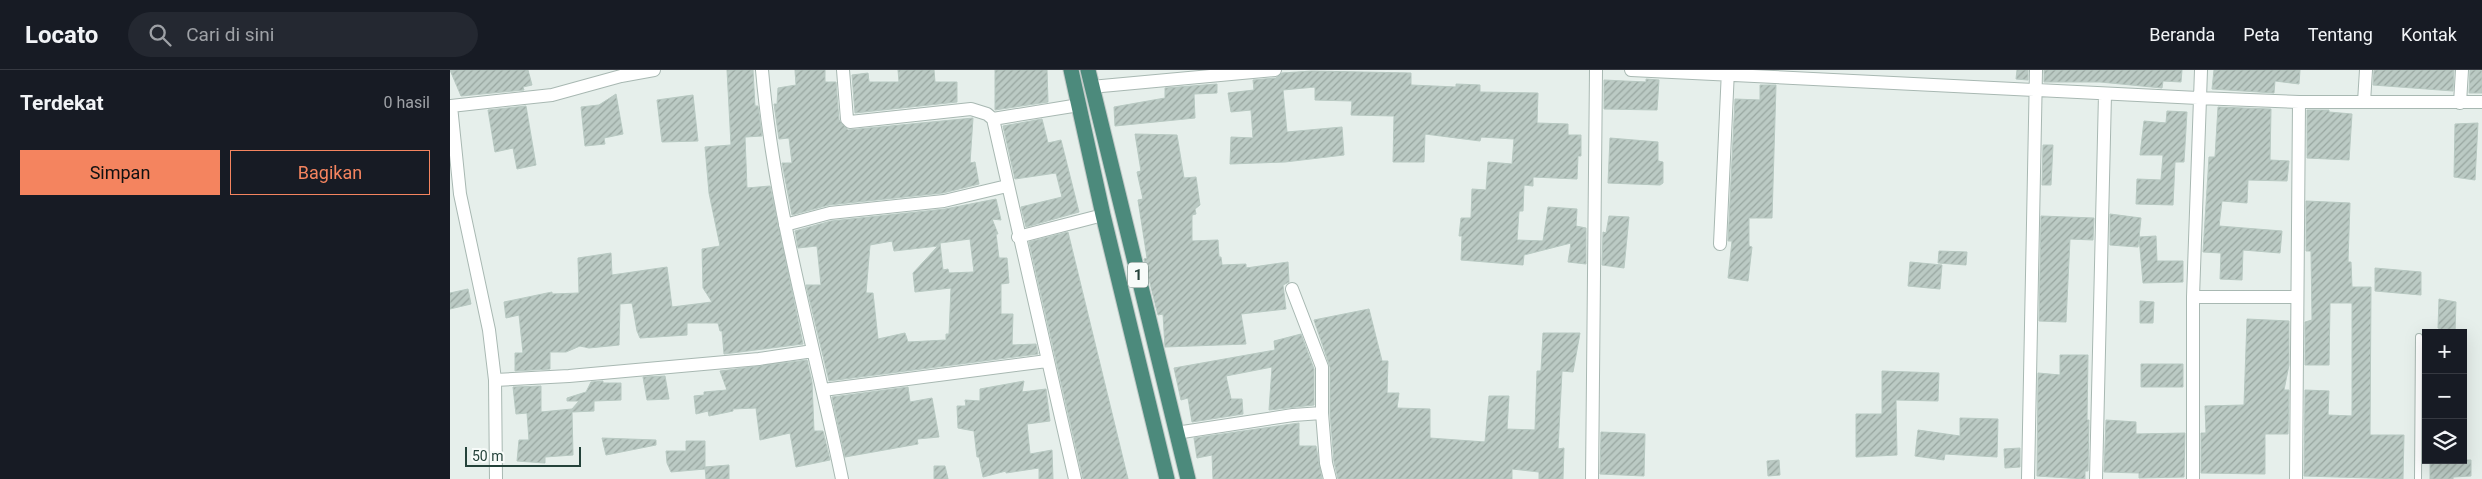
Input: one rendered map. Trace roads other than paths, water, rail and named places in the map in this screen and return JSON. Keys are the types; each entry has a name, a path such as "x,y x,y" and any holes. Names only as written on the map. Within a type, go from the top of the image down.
{"highway":[{"name":"1","path":"1071,70 1103,215 1167,479"},
{"name":"1","path":"1088,70 1188,479"}],"street":[{"path":"450,106 552,95 621,76 654,70"},
{"path":"762,70 767,123 786,225 842,479"},
{"path":"844,70 847,119 850,122 971,109 987,114 993,119 1018,237 1075,479"},
{"path":"1091,87 1275,70"},
{"path":"1592,479 1596,70"},
{"path":"1631,70 1727,73 2105,94 2299,102 2482,102"},
{"path":"2028,479 2036,70"},
{"path":"2193,479 2193,297 2198,98 2201,70"},
{"path":"2364,102 2366,70"},
{"path":"2460,103 2462,70"},
{"path":"1720,244 1727,73"},
{"path":"2096,479 2105,94"},
{"path":"450,102 460,194 488,330 495,380 496,479"},
{"path":"2296,479 2299,102"},
{"path":"993,119 1079,105"},
{"path":"786,225 830,213 944,202 1007,186"},
{"path":"1018,237 1103,215"},
{"path":"1292,289 1322,367 1322,413 1326,463 1330,479"},
{"path":"2193,297 2297,297"},
{"path":"495,380 569,376 759,359 813,351"},
{"path":"822,390 1047,361"},
{"path":"1176,434 1293,415 1322,413"}],"lane":[{"path":"2418,479 2419,337"}]}
